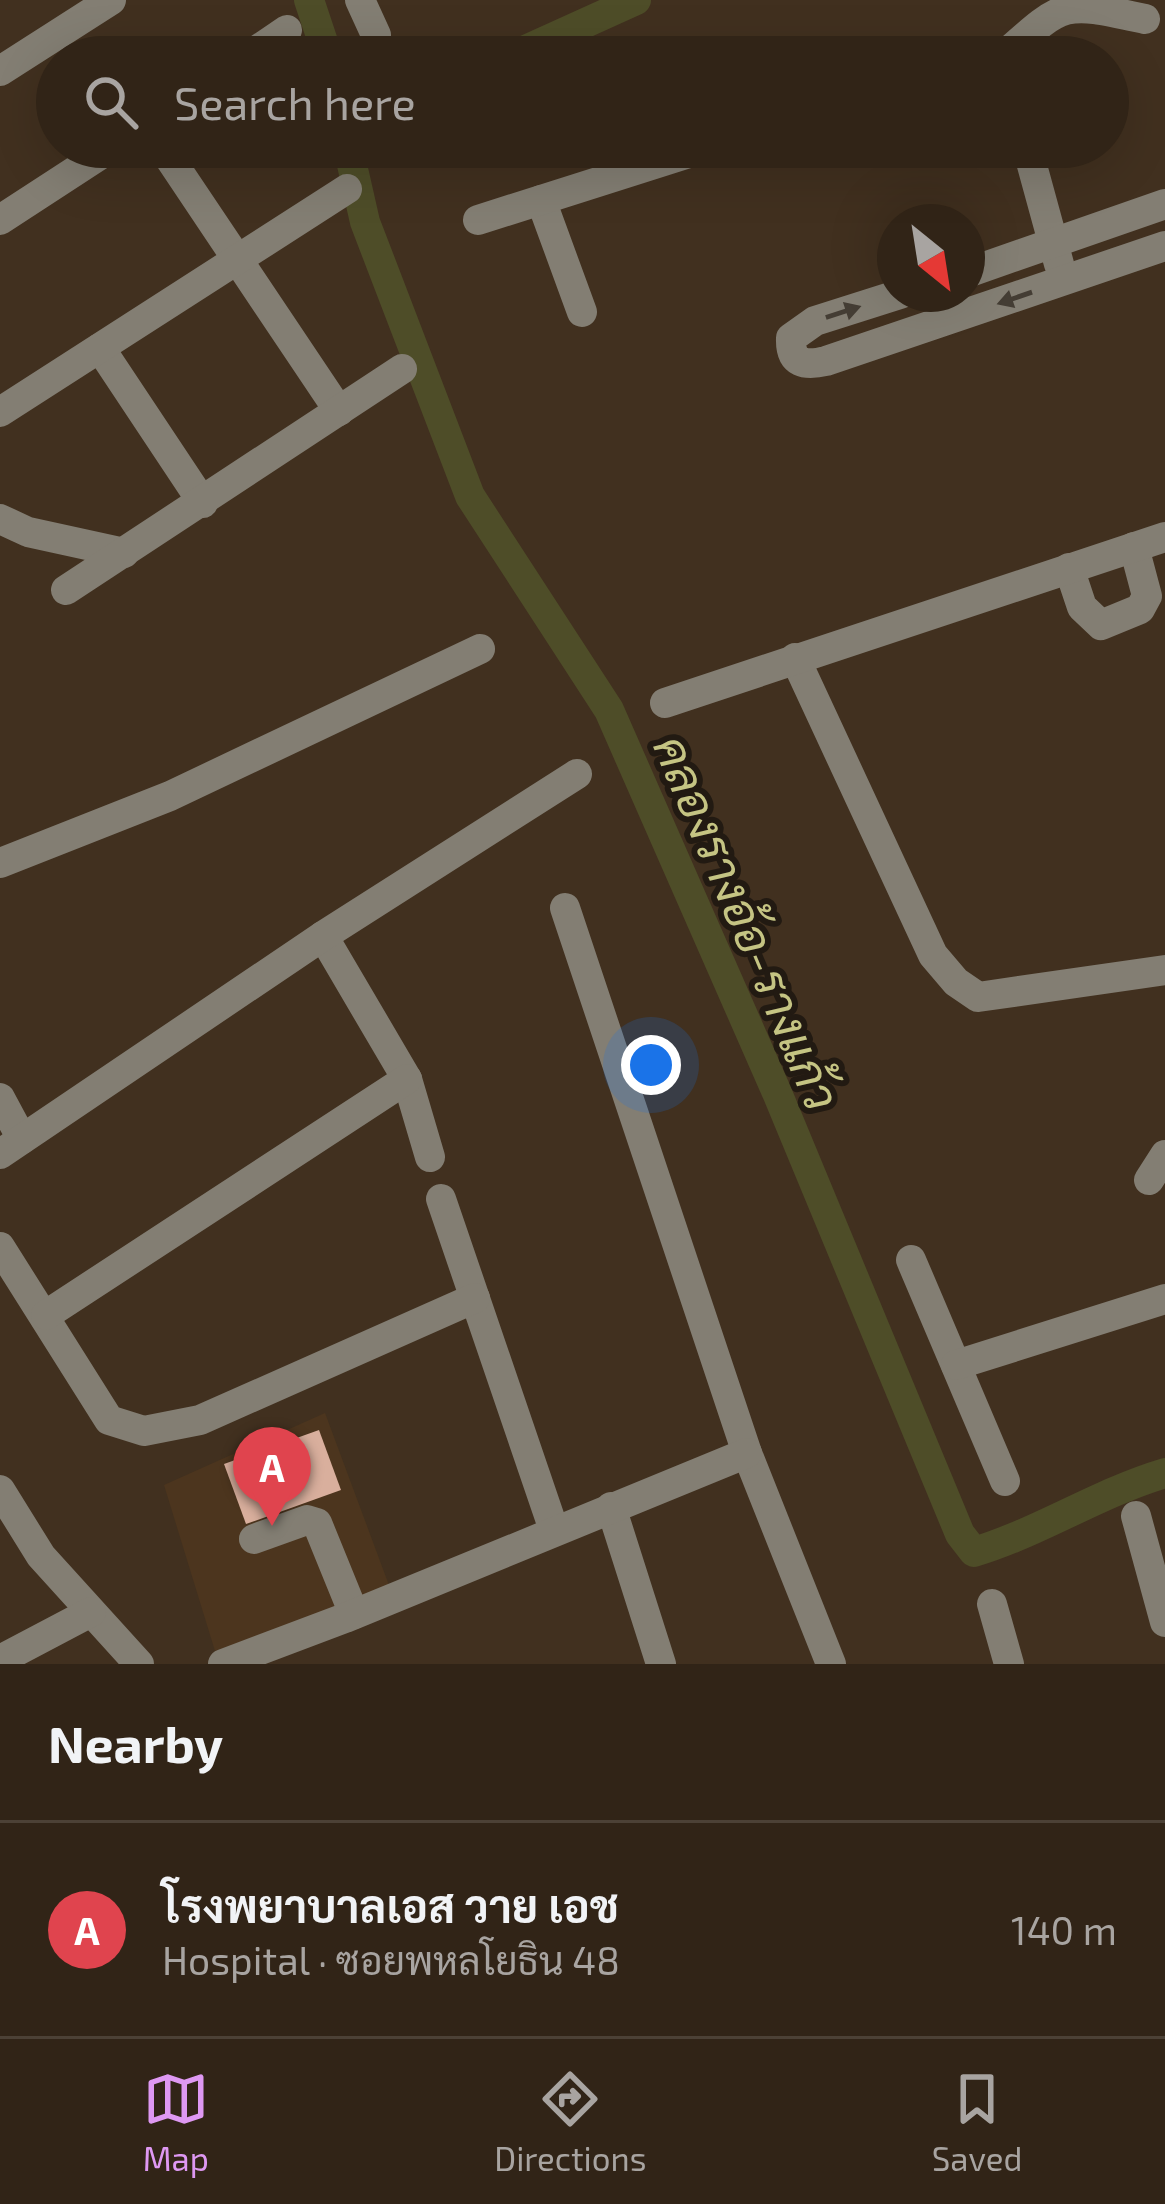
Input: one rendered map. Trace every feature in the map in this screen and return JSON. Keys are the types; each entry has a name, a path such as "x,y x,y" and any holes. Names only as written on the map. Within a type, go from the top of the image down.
{"street":[{"path":"55,36 111,0"},
{"path":"359,0 376,35"},
{"path":"1028,36 1064,7 1081,5 1145,19"},
{"path":"278,36 287,30"},
{"path":"0,71 36,48"},
{"path":"0,220 80,168"},
{"path":"176,168 339,411"},
{"path":"478,220 642,168"},
{"path":"1033,168 1064,281"},
{"path":"0,412 346,190"},
{"path":"542,200 582,312"},
{"path":"985,267 1165,204"},
{"path":"985,308 1165,246"},
{"path":"877,302 798,329 790,338 797,361 808,365 826,361 972,312"},
{"path":"100,348 203,503"},
{"path":"66,590 402,369"},
{"path":"0,519 28,532 124,553"},
{"path":"665,703 1165,537"},
{"path":"1069,568 1082,607 1101,626 1140,609 1147,596 1134,548"},
{"path":"0,863 170,796 480,649"},
{"path":"795,658 933,955 956,982 978,997 1165,970"},
{"path":"0,1098 11,1146 323,936 577,774"},
{"path":"565,908 747,1453 831,1664"},
{"path":"323,936 407,1078 430,1157"},
{"path":"46,1316 407,1078"},
{"path":"441,1199 554,1531"},
{"path":"0,1247 109,1420 144,1431 200,1420 475,1298"},
{"path":"911,1260 1005,1481"},
{"path":"956,1365 1165,1300"},
{"path":"224,1664 747,1453"},
{"path":"0,1490 41,1556 139,1664"},
{"path":"611,1507 661,1664"},
{"path":"1136,1516 1165,1622"},
{"path":"254,1539 307,1520 317,1523 354,1614"},
{"path":"992,1604 1009,1664"},
{"path":"0,1660 92,1612"}],"shaded area":[{"path":"325,1413 390,1588 215,1651 164,1485"}],"building":[{"path":"319,1430 341,1490 246,1524 224,1464"}],"waterway":[{"name":"คลองรางอ้อ-รางแก้ว","path":"309,0 321,36"},
{"path":"556,36 636,0"},
{"name":"คลองรางอ้อ-รางแก้ว","path":"353,168 365,222 470,496 609,710 778,1095 960,1534 974,1552 1165,1473"}],"place":[{"name":"โรงพยาบาลเอส วาย เอช","path":"272,1526"}]}
